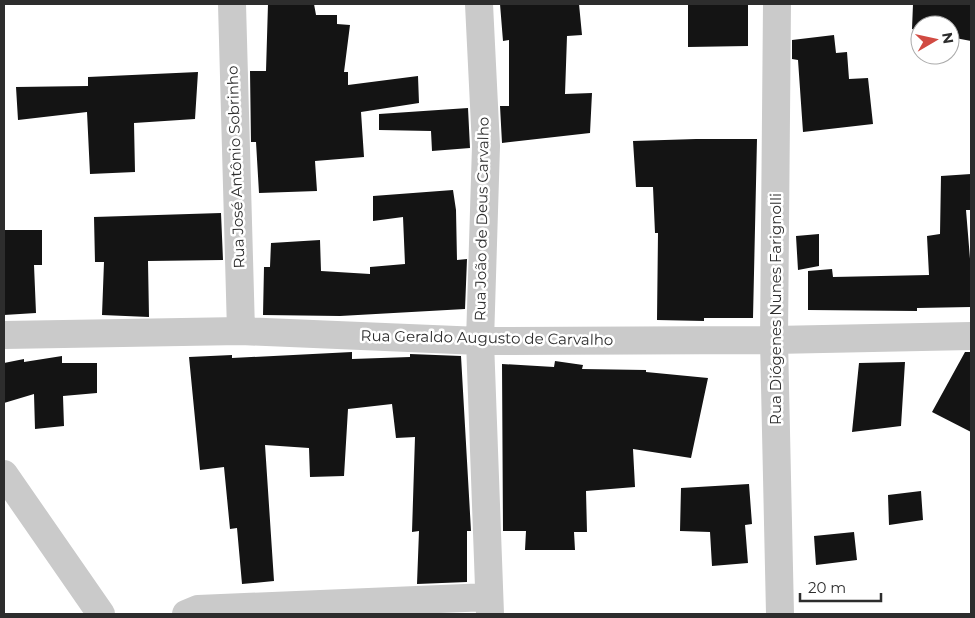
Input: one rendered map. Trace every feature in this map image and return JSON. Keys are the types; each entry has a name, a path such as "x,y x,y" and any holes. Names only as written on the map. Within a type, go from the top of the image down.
{"street":[{"name":"Rua José Antônio Sobrinho","path":"232,4 241,331"},
{"name":"Rua João de Deus Carvalho","path":"479,4 486,146 480,342 490,606"},
{"name":"Rua Diógenes Nunes Farignolli","path":"777,4 774,340 780,614"},
{"name":"Rua Geraldo Augusto de Carvalho","path":"4,335 241,331 480,342 774,340 971,336"},
{"path":"4,474 101,614"},
{"path":"186,614 198,609 490,606"}],"building":[{"path":"268,4 314,4 316,15 337,15 337,24 350,25 344,72 348,72 348,85 418,76 419,103 361,112 364,157 315,161 317,191 259,193 256,142 251,142 250,71 266,71"},
{"path":"500,4 579,4 582,35 567,36 565,94 592,93 590,133 502,143 500,106 509,106 509,40 503,41"},
{"path":"688,4 748,4 748,46 688,47"},
{"path":"913,4 971,4 971,41 960,39 960,15 913,15"},
{"path":"834,35 836,53 847,52 849,79 868,78 873,124 803,132 798,60 792,59 792,40"},
{"path":"198,72 195,119 134,123 135,172 90,174 87,112 18,120 16,87 88,86 88,77"},
{"path":"468,108 470,148 432,151 431,131 379,130 379,114"},
{"path":"757,139 753,318 704,318 704,321 657,320 658,233 655,233 653,187 636,187 633,141"},
{"path":"971,174 971,210 966,210 971,271 971,307 917,308 917,311 808,310 808,271 832,269 833,277 929,275 927,236 940,234 941,176"},
{"path":"453,190 456,210 457,260 467,259 465,309 340,316 263,315 264,267 270,267 271,243 320,240 321,271 370,274 370,267 405,264 403,217 373,221 373,196"},
{"path":"221,213 223,260 148,261 149,317 102,315 104,262 95,262 94,217"},
{"path":"4,230 42,230 42,265 34,265 36,313 4,315"},
{"path":"819,234 819,266 798,270 796,236"},
{"path":"352,352 352,359 410,357 410,354 461,356 471,531 467,531 467,582 417,584 419,531 412,532 415,437 396,438 392,404 348,409 344,476 310,477 309,448 265,445 274,581 242,584 237,528 230,529 224,467 200,470 189,357 232,355 232,358"},
{"path":"965,352 971,352 971,432 932,412"},
{"path":"62,356 62,363 97,363 97,393 63,396 64,426 35,429 34,394 4,403 4,363 24,359 24,362"},
{"path":"555,361 583,365 582,369 646,370 646,372 708,378 691,458 633,449 635,487 586,491 587,532 574,532 575,550 525,550 526,531 503,531 502,364 554,367"},
{"path":"905,362 901,426 852,432 859,363"},
{"path":"749,484 752,524 745,525 748,563 712,566 710,532 680,531 681,488"},
{"path":"921,491 923,520 889,525 888,495"},
{"path":"854,532 857,560 816,565 814,536"}]}
